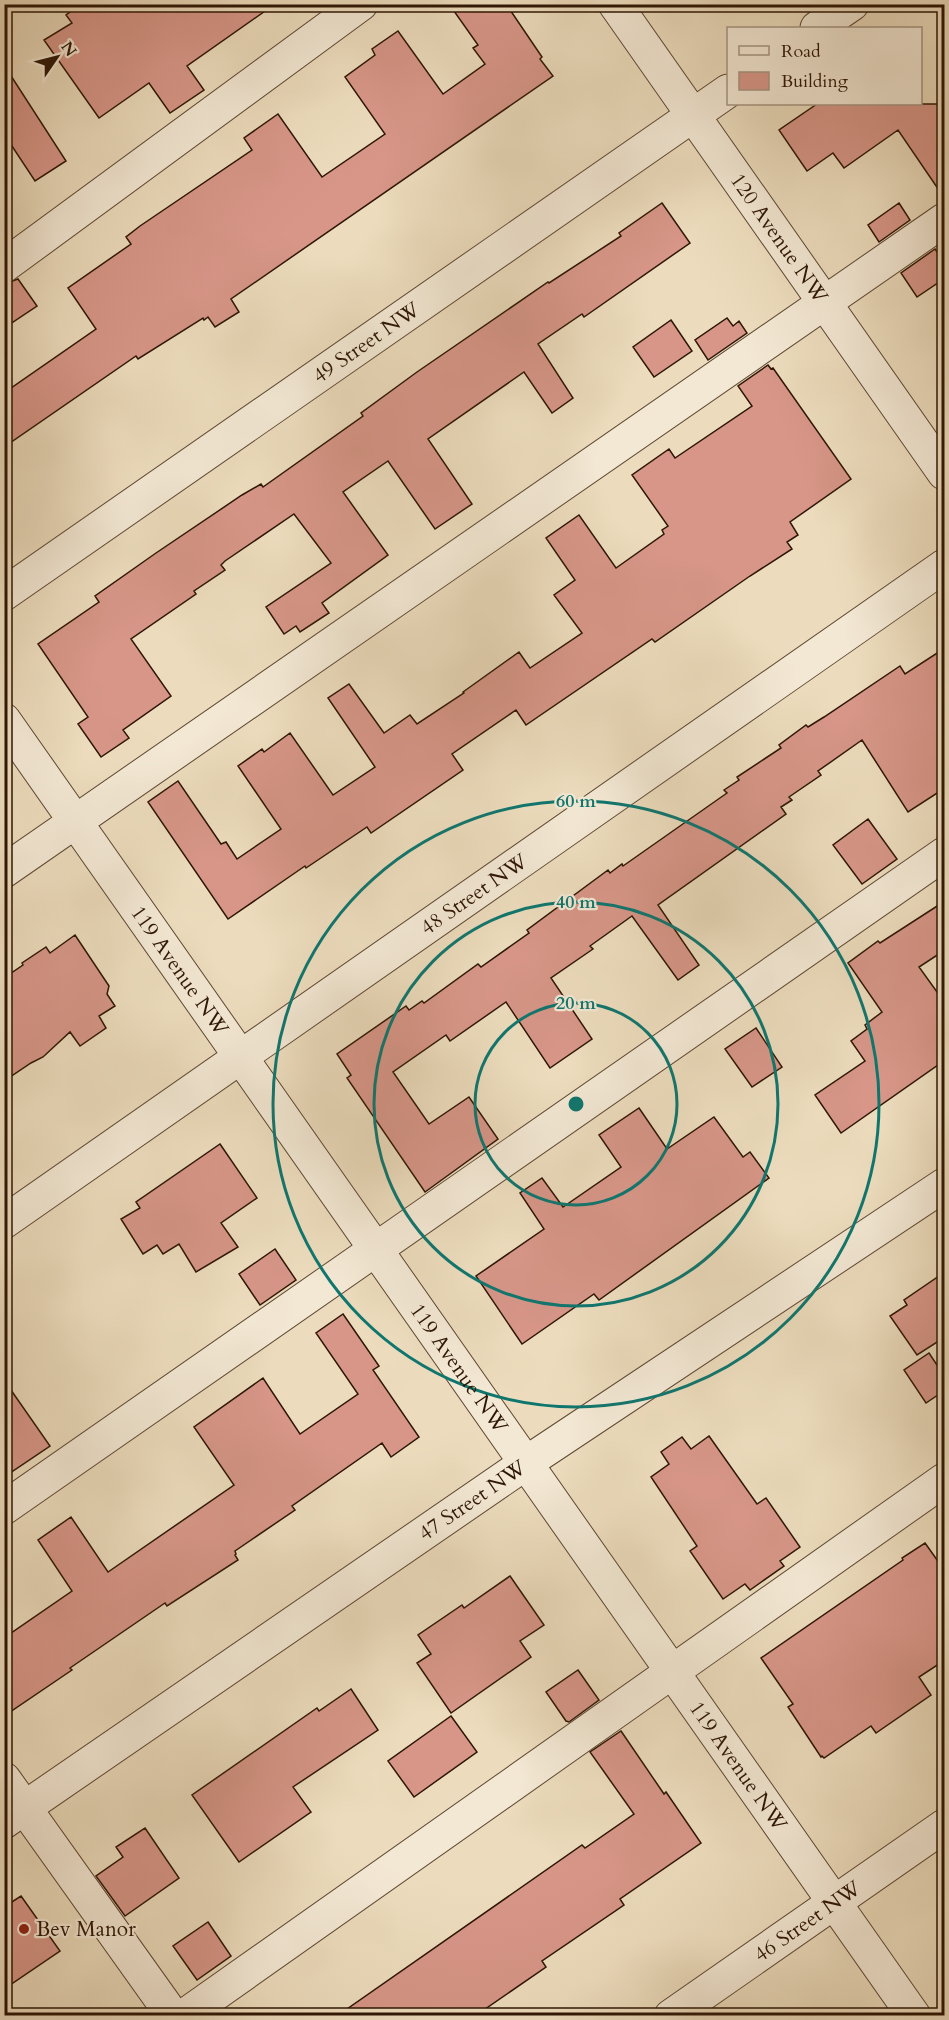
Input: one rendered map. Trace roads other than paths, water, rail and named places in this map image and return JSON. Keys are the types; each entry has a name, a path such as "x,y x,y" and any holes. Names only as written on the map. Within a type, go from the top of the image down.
{"street":[{"path":"4,266 362,4"},
{"name":"120 Avenue NW","path":"615,4 945,473"},
{"path":"818,27 852,4"},
{"name":"49 Street NW","path":"4,594 727,92"},
{"path":"4,871 945,220"},
{"name":"48 Street NW","path":"4,1222 945,566"},
{"name":"119 Avenue NW","path":"4,720 914,2016"},
{"path":"4,1508 945,854"},
{"name":"47 Street NW","path":"15,1815 526,1463 945,1185"},
{"path":"184,2016 945,1480"},
{"path":"4,1779 15,1815 173,2016"},
{"name":"46 Street NW","path":"671,2016 945,1826"}],"place":[{"name":"Bev Manor","path":"24,1929"}]}
